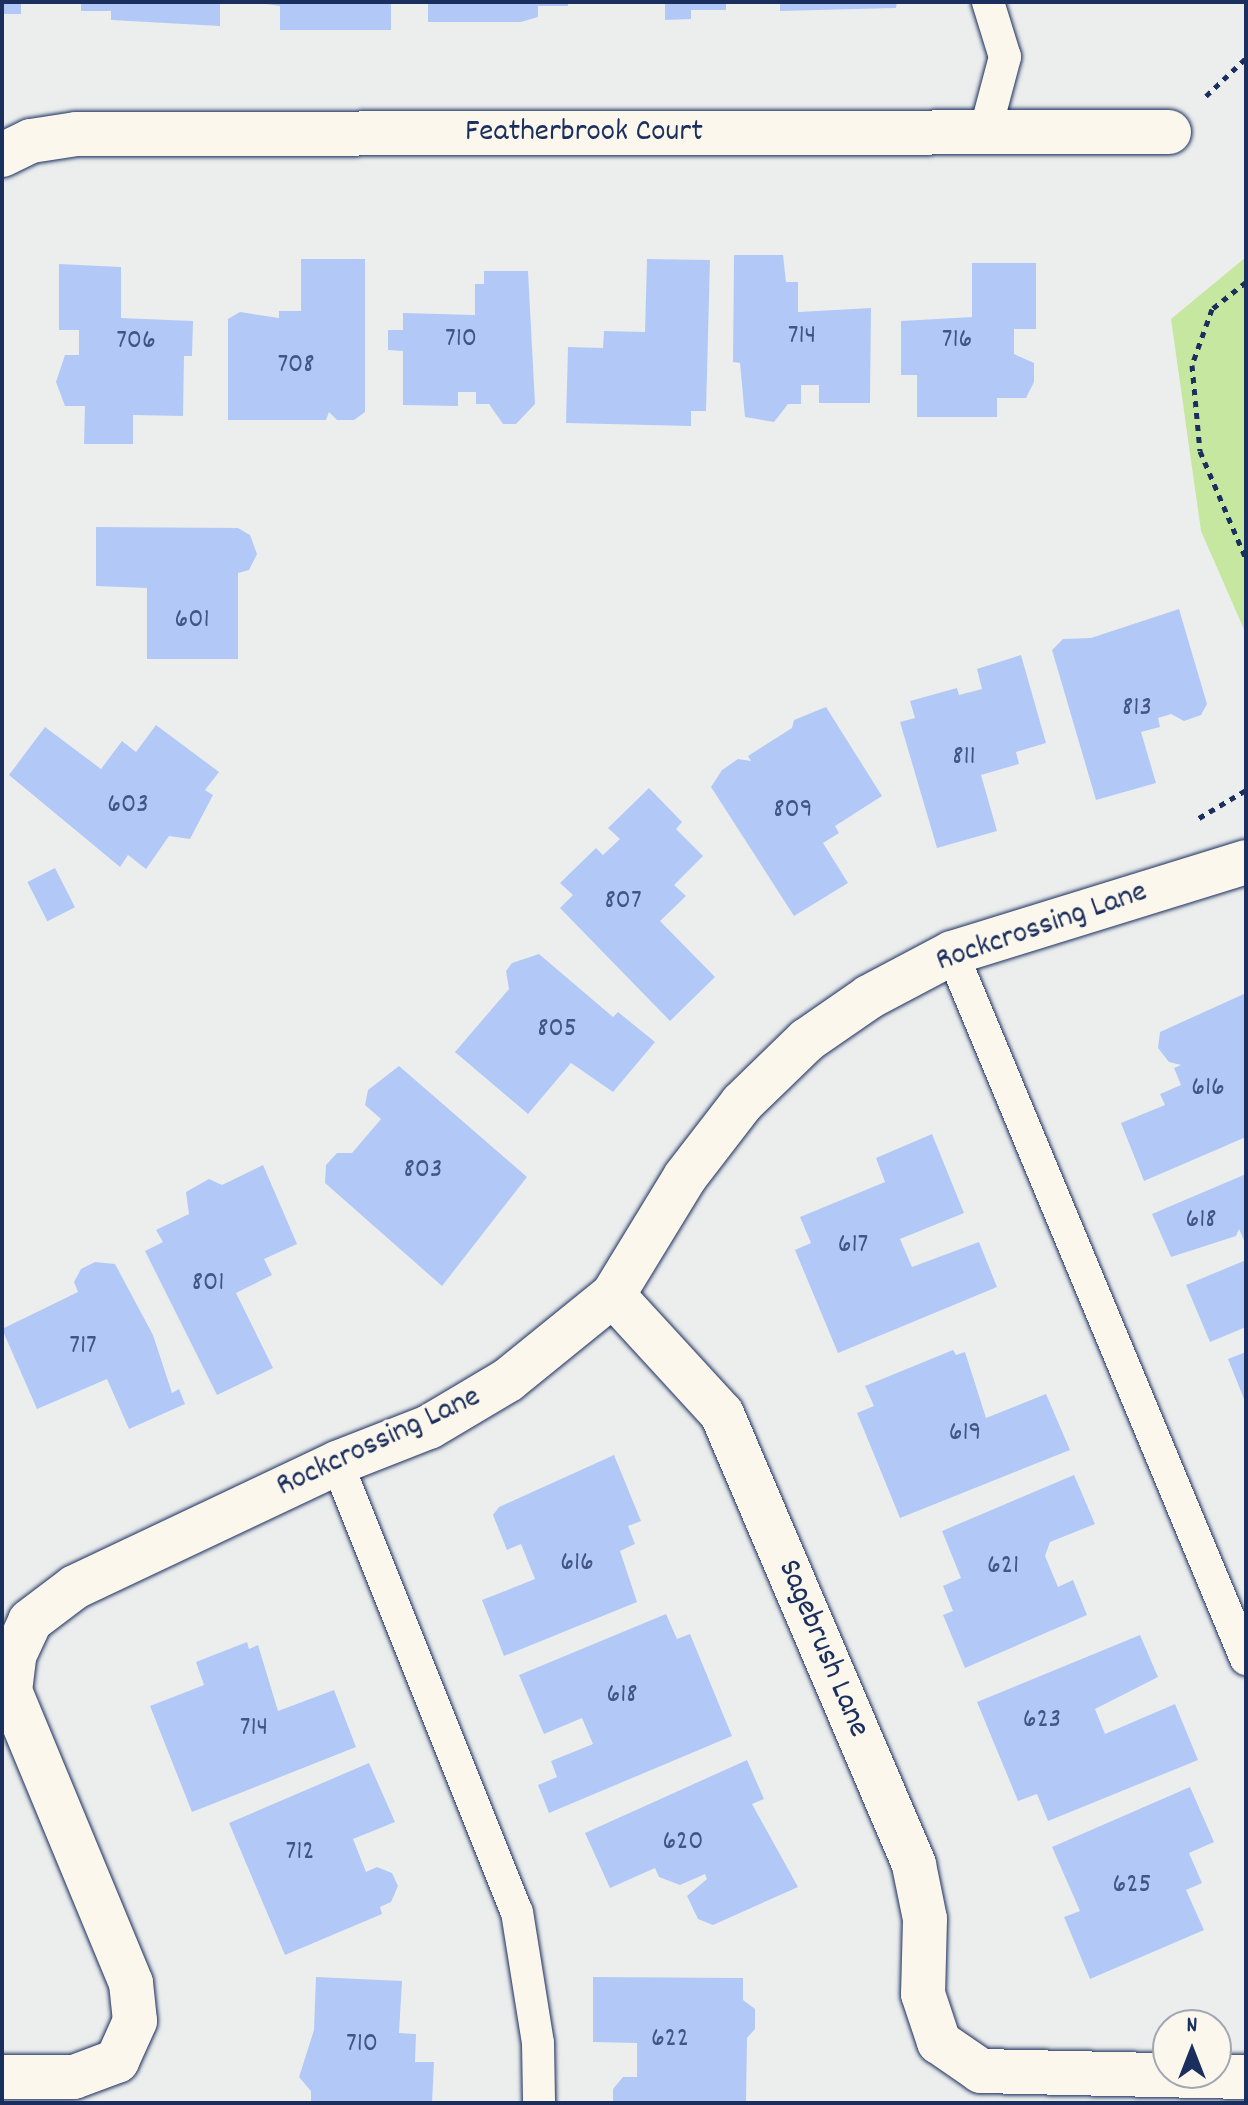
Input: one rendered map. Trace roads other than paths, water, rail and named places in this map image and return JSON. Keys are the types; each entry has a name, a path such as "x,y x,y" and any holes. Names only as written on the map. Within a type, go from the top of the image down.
{"street":[{"name":"Featherbrook Court","path":"2,155 31,141 76,134 1169,132"},
{"name":"Rockcrossing Lane","path":"2,2077 74,2077 117,2061 135,2021 131,1983 10,1691 14,1656 30,1621 75,1587 337,1463 429,1427 508,1380 613,1295 685,1177 742,1103 807,1040 952,953 1246,862"},
{"name":"Sagebrush Lane","path":"613,1295 722,1414 914,1865 925,1919 923,1994 939,2042 981,2071 1246,2077"}],"lane":[{"path":"985,132 1005,57 988,2"},
{"path":"952,953 1246,1659"},
{"path":"337,1463 517,1912 538,2043 539,2103"}]}
